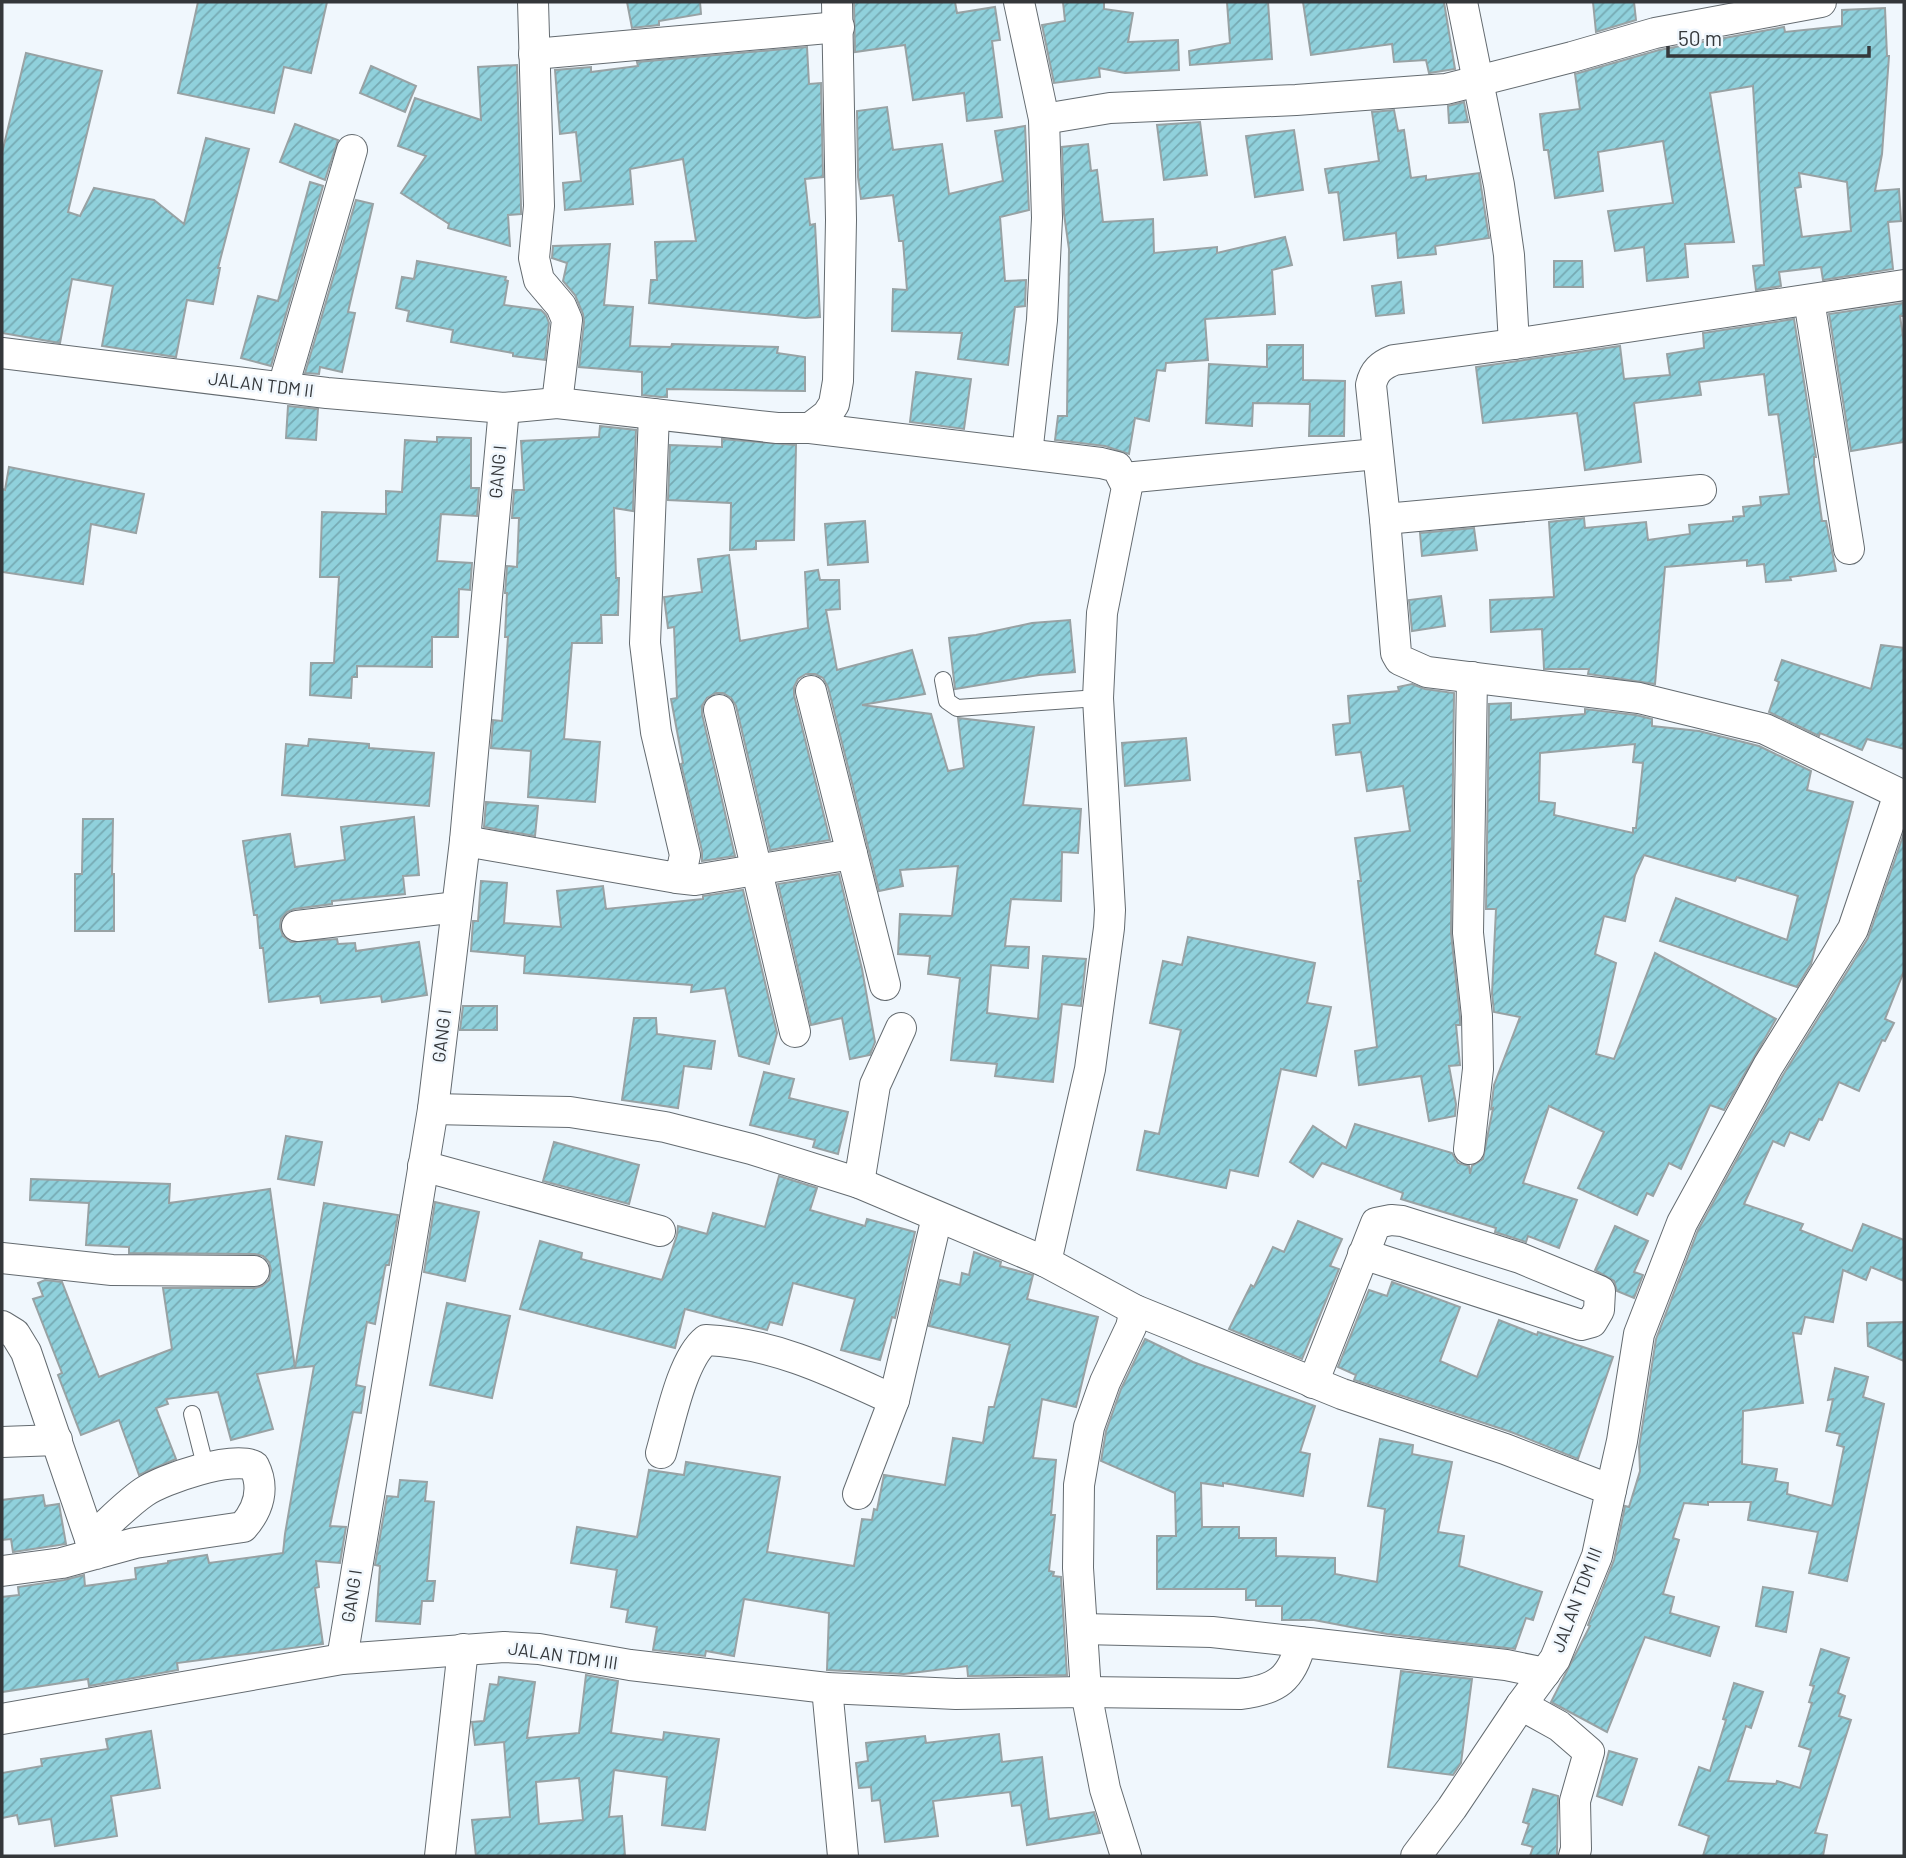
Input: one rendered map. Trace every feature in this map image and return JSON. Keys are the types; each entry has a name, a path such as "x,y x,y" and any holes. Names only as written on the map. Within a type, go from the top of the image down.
{"street":[{"path":"533,2 539,206 534,258 539,280 561,306 567,320 557,403"},
{"path":"1019,2 1044,119 1047,218 1043,308 1027,454"},
{"path":"1462,2 1480,82 1509,255 1514,344"},
{"path":"1044,119 1110,108 1296,100 1446,89 1655,33 1821,2"},
{"path":"534,54 838,15 841,220 838,381 834,404 827,415 810,428"},
{"path":"283,387 352,150"},
{"path":"1902,795 1765,729 1639,698 1427,672 1400,660 1396,653 1371,385 1381,365 1394,360 1904,285"},
{"path":"1809,300 1849,549"},
{"name":"JALAN TDM II","path":"2,353 283,387 513,407 557,403 778,428 810,428 1101,463 1117,467 1124,478"},
{"name":"GANG I","path":"342,1659 433,1109 513,407"},
{"path":"654,414 645,643 656,732 685,855 677,878"},
{"path":"1046,1262 1090,1069 1109,928 1098,698 1101,613 1127,487 1124,478 1377,454"},
{"path":"1385,519 1701,490"},
{"path":"1469,1149 1478,1069 1477,1016 1468,933 1472,677"},
{"path":"811,691 885,985"},
{"path":"719,710 795,1032"},
{"name":"JALAN TDM III","path":"1416,1856 1555,1659 1597,1556 1622,1441 1639,1334 1682,1223 1768,1066 1853,929 1902,795"},
{"path":"465,841 695,880 852,854"},
{"path":"298,926 457,907"},
{"path":"859,1183 875,1085 901,1028"},
{"path":"433,1109 570,1112 665,1127 751,1149 859,1183 1046,1262 1135,1310 1313,1383 1505,1449 1611,1490"},
{"path":"423,1166 660,1231"},
{"path":"858,1494 894,1400 937,1217"},
{"path":"1313,1383 1363,1254 1376,1223 1402,1221 1520,1258 1600,1291 1599,1310 1592,1322 1581,1325 1363,1254"},
{"path":"2,1258 112,1270 254,1271"},
{"path":"1126,1856 1105,1788 1086,1692 1078,1567 1079,1485 1089,1427 1105,1382 1131,1327 1135,1310"},
{"path":"2,1326 15,1334 26,1352 93,1547"},
{"path":"661,1452 688,1363 697,1347 706,1340 762,1347 807,1361 894,1400"},
{"path":"2,1442 57,1440"},
{"path":"2,1571 62,1563 93,1547 145,1491 206,1469 249,1463 254,1466 261,1485 260,1494 256,1509 243,1527 93,1547"},
{"path":"1082,1629 1212,1632 1506,1665 1545,1673"},
{"name":"JALAN TDM III","path":"2,1719 342,1659 504,1647 539,1649 630,1665 827,1688 956,1694 1240,1694 1264,1692 1285,1678 1297,1660 1301,1642"},
{"path":"440,1856 463,1649"},
{"path":"827,1688 843,1856"},
{"path":"1514,1715 1559,1726 1589,1752 1574,1801 1574,1856"}],"lane":[{"path":"943,680 947,701 957,708 1098,698"},
{"path":"192,1414 206,1469"}],"building":[{"path":"198,2 327,2 311,73 284,67 274,113 178,93"},
{"path":"627,2 700,2 701,14 659,21 659,25 632,28"},
{"path":"854,2 955,2 957,13 995,7 1000,40 992,41 1002,117 967,121 964,93 913,100 905,45 855,52"},
{"path":"1063,2 1104,2 1104,9 1133,13 1128,42 1178,40 1179,70 1125,73 1099,68 1100,77 1054,83 1042,25 1065,21"},
{"path":"1227,2 1268,2 1272,59 1190,65 1189,51 1230,43"},
{"path":"1303,2 1444,2 1455,69 1429,73 1426,60 1394,62 1392,44 1311,55"},
{"path":"1593,2 1634,2 1636,20 1596,32"},
{"path":"1885,8 1889,56 1882,154 1875,191 1899,189 1901,221 1888,222 1893,269 1823,280 1821,267 1779,272 1781,286 1756,290 1753,266 1764,265 1753,86 1710,93 1734,242 1685,244 1688,277 1647,281 1644,247 1615,251 1608,211 1673,203 1663,141 1598,152 1603,191 1555,198 1548,150 1544,150 1540,114 1580,109 1575,74 1659,50 1784,27 1785,32 1842,26 1842,10","holes":["1799,173 1847,182 1851,231 1802,237 1795,188 1801,187"]},
{"path":"807,47 809,84 821,83 823,177 805,179 810,225 815,224 820,317 805,318 649,303 651,280 657,280 655,242 696,241 683,159 630,169 633,204 565,210 563,183 581,181 576,132 560,134 555,70 591,67 591,72 638,66 637,62"},
{"path":"26,53 102,71 68,212 80,216 94,188 154,200 184,224 206,138 249,149 218,268 213,304 187,300 176,357 102,346 113,286 72,279 60,343 2,333 2,153"},
{"path":"517,65 521,214 508,215 510,246 448,228 449,224 401,193 426,156 398,146 415,98 481,120 478,67"},
{"path":"371,66 416,86 405,112 360,93"},
{"path":"1464,102 1468,122 1449,123 1448,106"},
{"path":"887,107 893,150 942,144 949,194 1003,181 995,131 1025,126 1029,210 1000,217 1005,281 1026,280 1025,306 1015,307 1008,365 958,359 962,333 892,331 893,289 907,290 903,241 899,241 893,195 861,199 858,177 857,111"},
{"path":"1394,110 1398,131 1404,130 1411,178 1426,176 1426,180 1479,173 1489,238 1435,246 1436,254 1398,258 1396,233 1344,240 1338,192 1329,193 1325,169 1379,161 1372,112"},
{"path":"1200,122 1207,175 1164,180 1157,125"},
{"path":"295,124 338,140 325,180 280,162"},
{"path":"1294,130 1303,190 1255,197 1246,136"},
{"path":"1088,144 1091,171 1097,170 1103,222 1153,219 1154,253 1217,247 1217,253 1285,237 1292,265 1272,270 1275,314 1205,319 1208,360 1166,363 1165,371 1157,370 1149,421 1135,418 1129,454 1105,446 1055,440 1058,416 1067,416 1069,249 1064,214 1062,147"},
{"path":"310,182 323,186 271,366 241,358 258,296 278,301"},
{"path":"356,200 373,204 348,312 355,313 342,372 320,367 319,374 305,373"},
{"path":"610,244 604,305 633,307 630,346 671,347 672,344 778,347 777,353 805,357 805,391 667,389 667,397 642,395 642,372 579,367 583,314 575,295 563,281 567,263 552,258 553,246"},
{"path":"417,261 506,277 505,280 508,281 504,305 541,310 546,315 549,323 545,360 451,342 453,330 407,321 409,311 396,308 402,277 414,279"},
{"path":"1554,261 1582,261 1583,287 1554,287"},
{"path":"1401,282 1404,313 1376,316 1372,286"},
{"path":"1903,303 1904,316 1900,316 1904,343 1904,442 1851,451 1829,314"},
{"path":"1794,319 1816,457 1814,464 1822,521 1826,521 1836,571 1766,582 1764,564 1747,566 1747,560 1665,567 1655,684 1588,674 1589,669 1544,669 1542,629 1491,632 1490,600 1554,597 1549,522 1584,518 1585,528 1646,522 1648,540 1690,534 1689,525 1733,521 1733,517 1744,516 1743,507 1761,505 1760,497 1789,494 1778,414 1769,415 1764,374 1699,382 1701,395 1634,403 1641,462 1585,470 1577,413 1483,423 1476,367 1620,346 1624,379 1670,375 1667,354 1704,348 1703,333"},
{"path":"1267,345 1303,345 1303,380 1345,381 1344,436 1309,436 1310,404 1253,403 1252,426 1206,423 1209,364 1267,367"},
{"path":"916,372 971,379 964,429 910,422"},
{"path":"288,406 318,409 316,440 286,438"},
{"path":"600,426 636,430 633,511 614,508 616,578 619,578 618,615 601,615 602,643 572,643 564,739 600,742 595,802 528,797 531,751 491,748 493,720 502,721 508,637 505,637 507,566 517,567 519,518 512,518 514,490 524,490 521,441 599,437"},
{"path":"437,437 471,438 471,488 479,488 477,516 441,514 437,561 472,563 470,590 459,589 458,637 432,637 432,667 357,666 357,677 352,677 351,698 310,695 311,663 334,663 339,577 320,577 322,512 386,514 386,491 402,492 405,440 437,442"},
{"path":"722,439 796,445 794,540 756,541 756,549 730,550 731,503 668,500 670,445 722,447"},
{"path":"9,467 144,494 136,533 91,524 83,584 2,572 2,489 5,490"},
{"path":"865,521 868,562 828,565 825,524"},
{"path":"1474,528 1477,550 1422,556 1420,533"},
{"path":"729,555 740,641 808,628 805,572 818,570 820,580 839,580 840,609 826,610 837,670 912,650 925,694 862,705 931,714 948,771 964,768 958,718 1034,727 1023,805 1081,809 1078,853 1062,852 1061,901 1011,899 1005,946 1029,947 1028,968 991,965 987,1013 1038,1019 1043,956 1086,959 1081,1006 1062,1004 1053,1082 995,1076 997,1064 951,1060 960,978 928,974 930,956 898,954 900,914 952,916 958,866 900,870 903,886 879,891 828,687 823,678 806,674 798,679 794,695 830,840 770,850 736,706 731,698 723,693 716,693 707,698 702,706 702,714 735,856 702,861 702,851 681,764 683,763 671,699 677,698 674,627 668,628 664,597 702,592 698,559"},
{"path":"1441,596 1445,626 1412,631 1409,600"},
{"path":"1070,620 1075,672 955,689 949,638 1032,623"},
{"path":"1881,645 1904,648 1904,749 1867,739 1862,750 1820,733 1819,736 1769,712 1779,682 1775,680 1782,660 1871,689"},
{"path":"1412,684 1425,689 1454,693 1451,933 1460,1017 1460,1025 1456,1025 1460,1065 1449,1066 1456,1104 1455,1116 1429,1121 1421,1076 1359,1085 1355,1051 1377,1047 1355,838 1410,831 1403,786 1367,791 1361,752 1336,755 1333,725 1350,723 1348,696 1399,691 1398,687"},
{"path":"1511,703 1511,720 1585,714 1585,709 1636,715 1652,719 1652,726 1699,731 1759,746 1811,771 1807,790 1853,802 1811,964 1797,987 1660,941 1676,898 1787,940 1798,896 1737,877 1735,881 1644,855 1635,875 1625,921 1604,916 1595,954 1616,963 1596,1054 1614,1059 1655,953 1776,1019 1724,1110 1710,1105 1681,1169 1669,1163 1653,1196 1647,1193 1637,1215 1578,1188 1604,1132 1549,1106 1523,1183 1577,1200 1559,1248 1528,1236 1526,1242 1495,1232 1496,1228 1401,1199 1403,1193 1322,1163 1313,1177 1290,1162 1313,1126 1346,1148 1355,1124 1452,1153 1458,1163 1469,1166 1470,1174 1472,1166 1483,1159 1493,1108 1491,1109 1494,1085 1520,1017 1494,1012 1492,994 1496,909 1486,909 1489,704","holes":["1635,744 1633,762 1643,763 1636,828 1633,828 1633,833 1554,815 1555,803 1539,801 1540,753"]},
{"path":"1186,738 1190,780 1125,786 1122,743"},
{"path":"309,739 369,744 369,748 434,753 429,806 282,795 286,744 308,746"},
{"path":"486,802 538,806 535,836 484,827"},
{"path":"414,817 419,875 403,876 405,894 332,901 332,904 294,909 281,919 280,927 283,936 291,942 337,939 338,944 355,943 356,951 419,942 427,995 382,1002 381,996 321,1003 320,996 269,1002 263,948 260,948 257,915 254,915 243,841 290,834 295,867 345,860 341,827"},
{"path":"83,819 113,819 114,931 75,931 75,874 82,874"},
{"path":"1904,833 1904,971 1885,1019 1894,1023 1885,1041 1882,1040 1859,1091 1839,1082 1822,1120 1819,1119 1809,1140 1790,1132 1784,1146 1773,1141 1744,1204 1803,1224 1800,1230 1852,1251 1863,1224 1904,1240 1904,1281 1871,1267 1866,1280 1843,1270 1833,1322 1805,1317 1801,1334 1793,1333 1803,1403 1743,1411 1742,1464 1777,1469 1775,1481 1788,1483 1787,1494 1832,1506 1844,1447 1837,1445 1840,1434 1826,1431 1833,1399 1828,1400 1835,1368 1868,1377 1863,1397 1884,1404 1847,1581 1809,1573 1818,1532 1748,1520 1751,1502 1708,1502 1708,1505 1684,1503 1673,1538 1679,1540 1663,1594 1674,1597 1670,1613 1719,1627 1710,1656 1645,1637 1607,1732 1551,1702 1590,1626 1588,1625 1614,1560 1625,1506 1629,1507 1640,1471 1639,1447 1656,1339 1698,1230 1783,1075 1868,938"},
{"path":"839,874 862,969 875,1042 870,1055 850,1059 842,1018 811,1025 778,884"},
{"path":"481,881 507,883 504,923 561,927 557,891 603,886 606,909 703,899 703,896 743,890 777,1033 769,1064 739,1056 725,988 691,992 692,985 524,973 525,956 471,951 473,921 478,921"},
{"path":"1188,937 1315,963 1307,1003 1331,1007 1316,1076 1281,1069 1258,1176 1230,1170 1226,1188 1137,1170 1145,1131 1159,1134 1181,1030 1150,1023 1163,961 1182,965"},
{"path":"463,1006 497,1006 497,1030 460,1030"},
{"path":"634,1018 656,1018 657,1034 715,1041 711,1069 684,1066 678,1108 622,1100"},
{"path":"764,1072 794,1079 789,1098 848,1112 838,1154 813,1147 815,1140 750,1125"},
{"path":"286,1136 322,1142 314,1185 278,1179"},
{"path":"554,1142 639,1165 629,1204 543,1181"},
{"path":"779,1176 817,1188 810,1210 865,1226 867,1219 915,1232 895,1318 892,1317 880,1360 841,1350 855,1299 793,1283 782,1325 770,1322 767,1330 685,1309 675,1348 520,1309 540,1241 582,1253 581,1259 662,1280 678,1226 707,1234 713,1213 765,1227"},
{"path":"31,1179 170,1184 169,1203 270,1189 295,1368 257,1374 273,1429 231,1440 218,1392 166,1399 168,1404 156,1408 176,1459 139,1475 119,1420 81,1435 58,1375 62,1373 33,1299 43,1296 38,1283 45,1280 62,1282 99,1377 172,1349 163,1288 255,1288 269,1280 271,1270 269,1262 263,1256 255,1254 129,1253 129,1247 86,1245 89,1203 30,1200"},
{"path":"435,1202 479,1212 465,1281 424,1272"},
{"path":"324,1203 398,1215 375,1324 367,1322 356,1385 365,1387 361,1413 353,1412 330,1526 346,1527 340,1563 316,1561 319,1587 315,1588 323,1644 177,1663 178,1670 89,1686 88,1679 2,1692 2,1597 19,1595 18,1587 84,1575 85,1586 136,1579 135,1568 207,1555 209,1563 283,1553 314,1366 295,1368"},
{"path":"1298,1221 1342,1239 1330,1266 1339,1269 1302,1359 1229,1329 1251,1285 1254,1287 1273,1247 1284,1252"},
{"path":"1615,1226 1648,1241 1634,1272 1643,1275 1634,1298 1617,1291 1614,1281 1595,1270"},
{"path":"974,1252 1001,1262 1000,1266 1033,1275 1027,1299 1098,1317 1076,1407 1042,1399 1033,1458 1056,1460 1051,1515 1055,1515 1049,1571 1054,1572 1053,1576 1061,1577 1067,1675 968,1676 967,1666 904,1674 827,1670 829,1613 744,1599 734,1656 706,1651 705,1656 653,1650 657,1627 626,1622 628,1610 611,1607 617,1570 571,1563 577,1527 637,1537 649,1470 684,1475 686,1462 780,1477 767,1552 854,1566 862,1519 872,1520 874,1509 877,1510 884,1475 945,1485 953,1438 983,1443 989,1407 994,1407 1010,1345 929,1326 940,1280 960,1285 962,1273 969,1275"},
{"path":"1392,1282 1460,1307 1440,1361 1477,1377 1499,1320 1537,1335 1538,1332 1613,1357 1578,1459 1511,1432 1354,1380 1356,1375 1338,1367 1369,1290 1387,1296"},
{"path":"447,1303 510,1316 492,1398 430,1385"},
{"path":"1904,1322 1904,1361 1868,1346 1867,1323"},
{"path":"1145,1339 1193,1362 1315,1406 1300,1452 1310,1454 1303,1496 1223,1483 1223,1486 1201,1483 1202,1527 1239,1527 1239,1538 1276,1538 1276,1556 1335,1558 1335,1574 1377,1582 1385,1509 1368,1506 1380,1439 1413,1445 1412,1454 1452,1462 1438,1532 1464,1536 1459,1566 1542,1592 1533,1620 1526,1618 1515,1649 1387,1634 1314,1620 1282,1620 1282,1606 1256,1606 1256,1600 1246,1600 1246,1589 1157,1589 1157,1536 1176,1536 1175,1493 1101,1461 1106,1431 1121,1389"},
{"path":"400,1480 427,1482 425,1501 434,1502 427,1581 435,1581 433,1601 422,1601 420,1624 376,1621 380,1566 375,1565 387,1496 398,1497"},
{"path":"43,1495 45,1506 59,1504 66,1544 13,1552 11,1539 2,1540 2,1500"},
{"path":"1763,1587 1793,1592 1786,1632 1756,1626"},
{"path":"1821,1649 1849,1658 1838,1693 1845,1696 1839,1716 1851,1720 1815,1833 1827,1835 1823,1856 1703,1856 1709,1836 1679,1825 1699,1767 1710,1771 1734,1683 1763,1692 1751,1728 1746,1726 1728,1781 1776,1784 1777,1781 1800,1788 1811,1750 1799,1746 1812,1703 1809,1702 1814,1686 1810,1685"},
{"path":"1401,1671 1472,1679 1461,1763 1453,1775 1388,1767"},
{"path":"586,1675 618,1681 611,1733 663,1740 664,1732 719,1739 705,1830 662,1825 667,1777 614,1770 609,1817 622,1816 625,1856 476,1856 472,1820 510,1817 504,1742 475,1745 472,1722 484,1721 490,1684 498,1685 499,1677 535,1682 527,1738 579,1733","holes":["579,1778 583,1820 539,1824 536,1782"]},
{"path":"151,1731 160,1788 111,1796 117,1836 55,1846 51,1819 19,1824 17,1815 2,1818 2,1773 42,1766 41,1759 108,1749 106,1739"},
{"path":"999,1734 1002,1762 1042,1757 1049,1819 1094,1812 1100,1833 1027,1845 1021,1805 1012,1806 1010,1792 933,1801 938,1836 885,1842 880,1800 872,1801 871,1787 859,1788 856,1763 868,1761 866,1743 925,1736 926,1743"},
{"path":"1609,1751 1637,1759 1622,1805 1597,1796"},
{"path":"1533,1789 1558,1796 1557,1856 1530,1856 1533,1847 1522,1844 1529,1824 1523,1822"}]}
